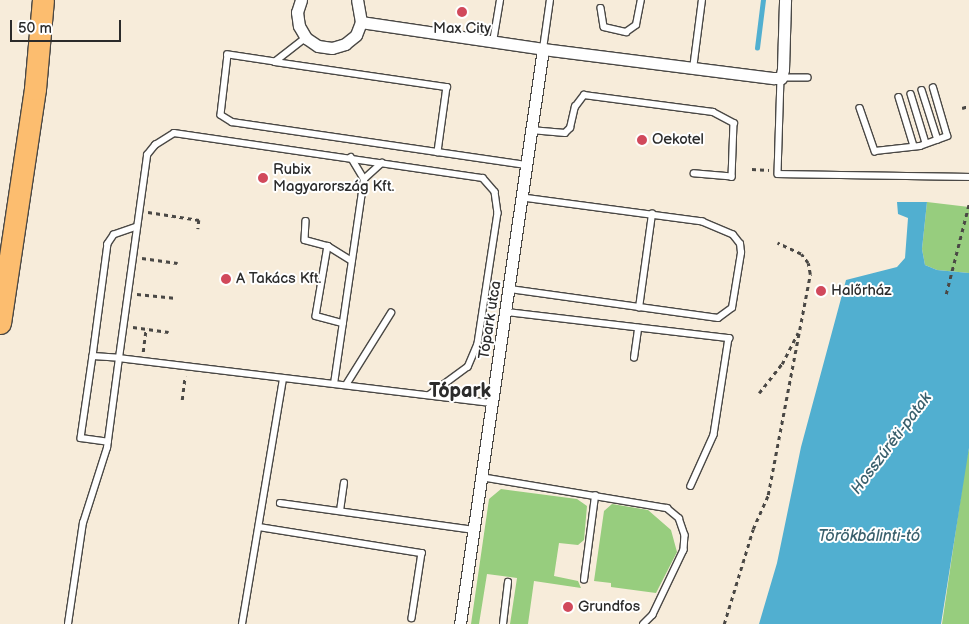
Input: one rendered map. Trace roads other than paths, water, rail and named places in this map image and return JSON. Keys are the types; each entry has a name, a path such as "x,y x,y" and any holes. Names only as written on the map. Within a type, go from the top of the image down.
{"highway":[{"path":"0,323 35,89 43,0"},
{"path":"35,89 58,0"}],"street":[{"path":"301,0 297,12 299,26 306,38 318,46 339,46 356,35 361,22 357,0"},
{"path":"361,22 543,49 693,69 781,78 785,0"},
{"name":"Tópark utca","path":"460,624 507,312 543,49"}],"lane":[{"path":"494,42 500,0"},
{"path":"543,49 550,0"},
{"path":"601,8 604,27 626,32 636,25 641,0"},
{"path":"693,69 702,0"},
{"path":"275,62 306,38"},
{"path":"438,152 447,87 228,55 221,115 232,122 526,165"},
{"path":"808,78 781,78 778,174 969,177"},
{"path":"860,108 875,151 914,146 938,140 947,136 933,88"},
{"path":"922,90 938,140"},
{"path":"911,94 926,143"},
{"path":"531,130 565,133 570,128 575,107 584,95 714,112 734,124 732,177 694,174"},
{"path":"899,97 914,146"},
{"path":"68,624 83,523 108,442 147,155 165,137 186,132 351,157 382,164 476,176 491,185 497,202 475,356 460,374 430,395"},
{"path":"334,384 364,179 351,157"},
{"path":"364,179 382,164"},
{"path":"510,289 639,308 721,317 732,308 739,261 740,244 733,235 703,222 522,198"},
{"path":"639,308 652,214"},
{"path":"306,220 306,240 328,246 352,261"},
{"path":"108,442 81,438 108,244 114,235 137,227"},
{"path":"328,246 316,316 343,323"},
{"path":"507,312 730,338 714,435 691,486"},
{"path":"346,385 390,313"},
{"path":"634,358 638,328"},
{"path":"93,356 492,403"},
{"path":"242,624 283,379"},
{"path":"481,477 667,508 683,526 685,535 681,558 653,615 644,624"},
{"path":"340,511 344,483"},
{"path":"584,580 595,496"},
{"path":"280,503 474,530"},
{"path":"259,527 422,553 412,618"},
{"path":"502,624 508,582"}],"water":[{"name":"Törökbálinti-tó","path":"897,202 927,202 922,249 925,265 937,270 969,273 969,448 941,624 759,624 777,563 801,447 846,280 897,267 905,258 908,218 898,214"}],"waterway":[{"path":"757,48 763,0"}],"place":[{"name":"Max City","path":"462,12"},
{"name":"Oekotel","path":"642,140"},
{"name":"Rubix Magyarország Kft.","path":"263,178"},
{"name":"A Takács Kft.","path":"226,279"},
{"name":"Halőrház","path":"821,291"},
{"name":"Grundfos","path":"568,607"}],"district":[{"name":"Tópark","path":"460,391"}],"water label":[{"name":"Hosszúréti-patak","path":"892,444"}]}
